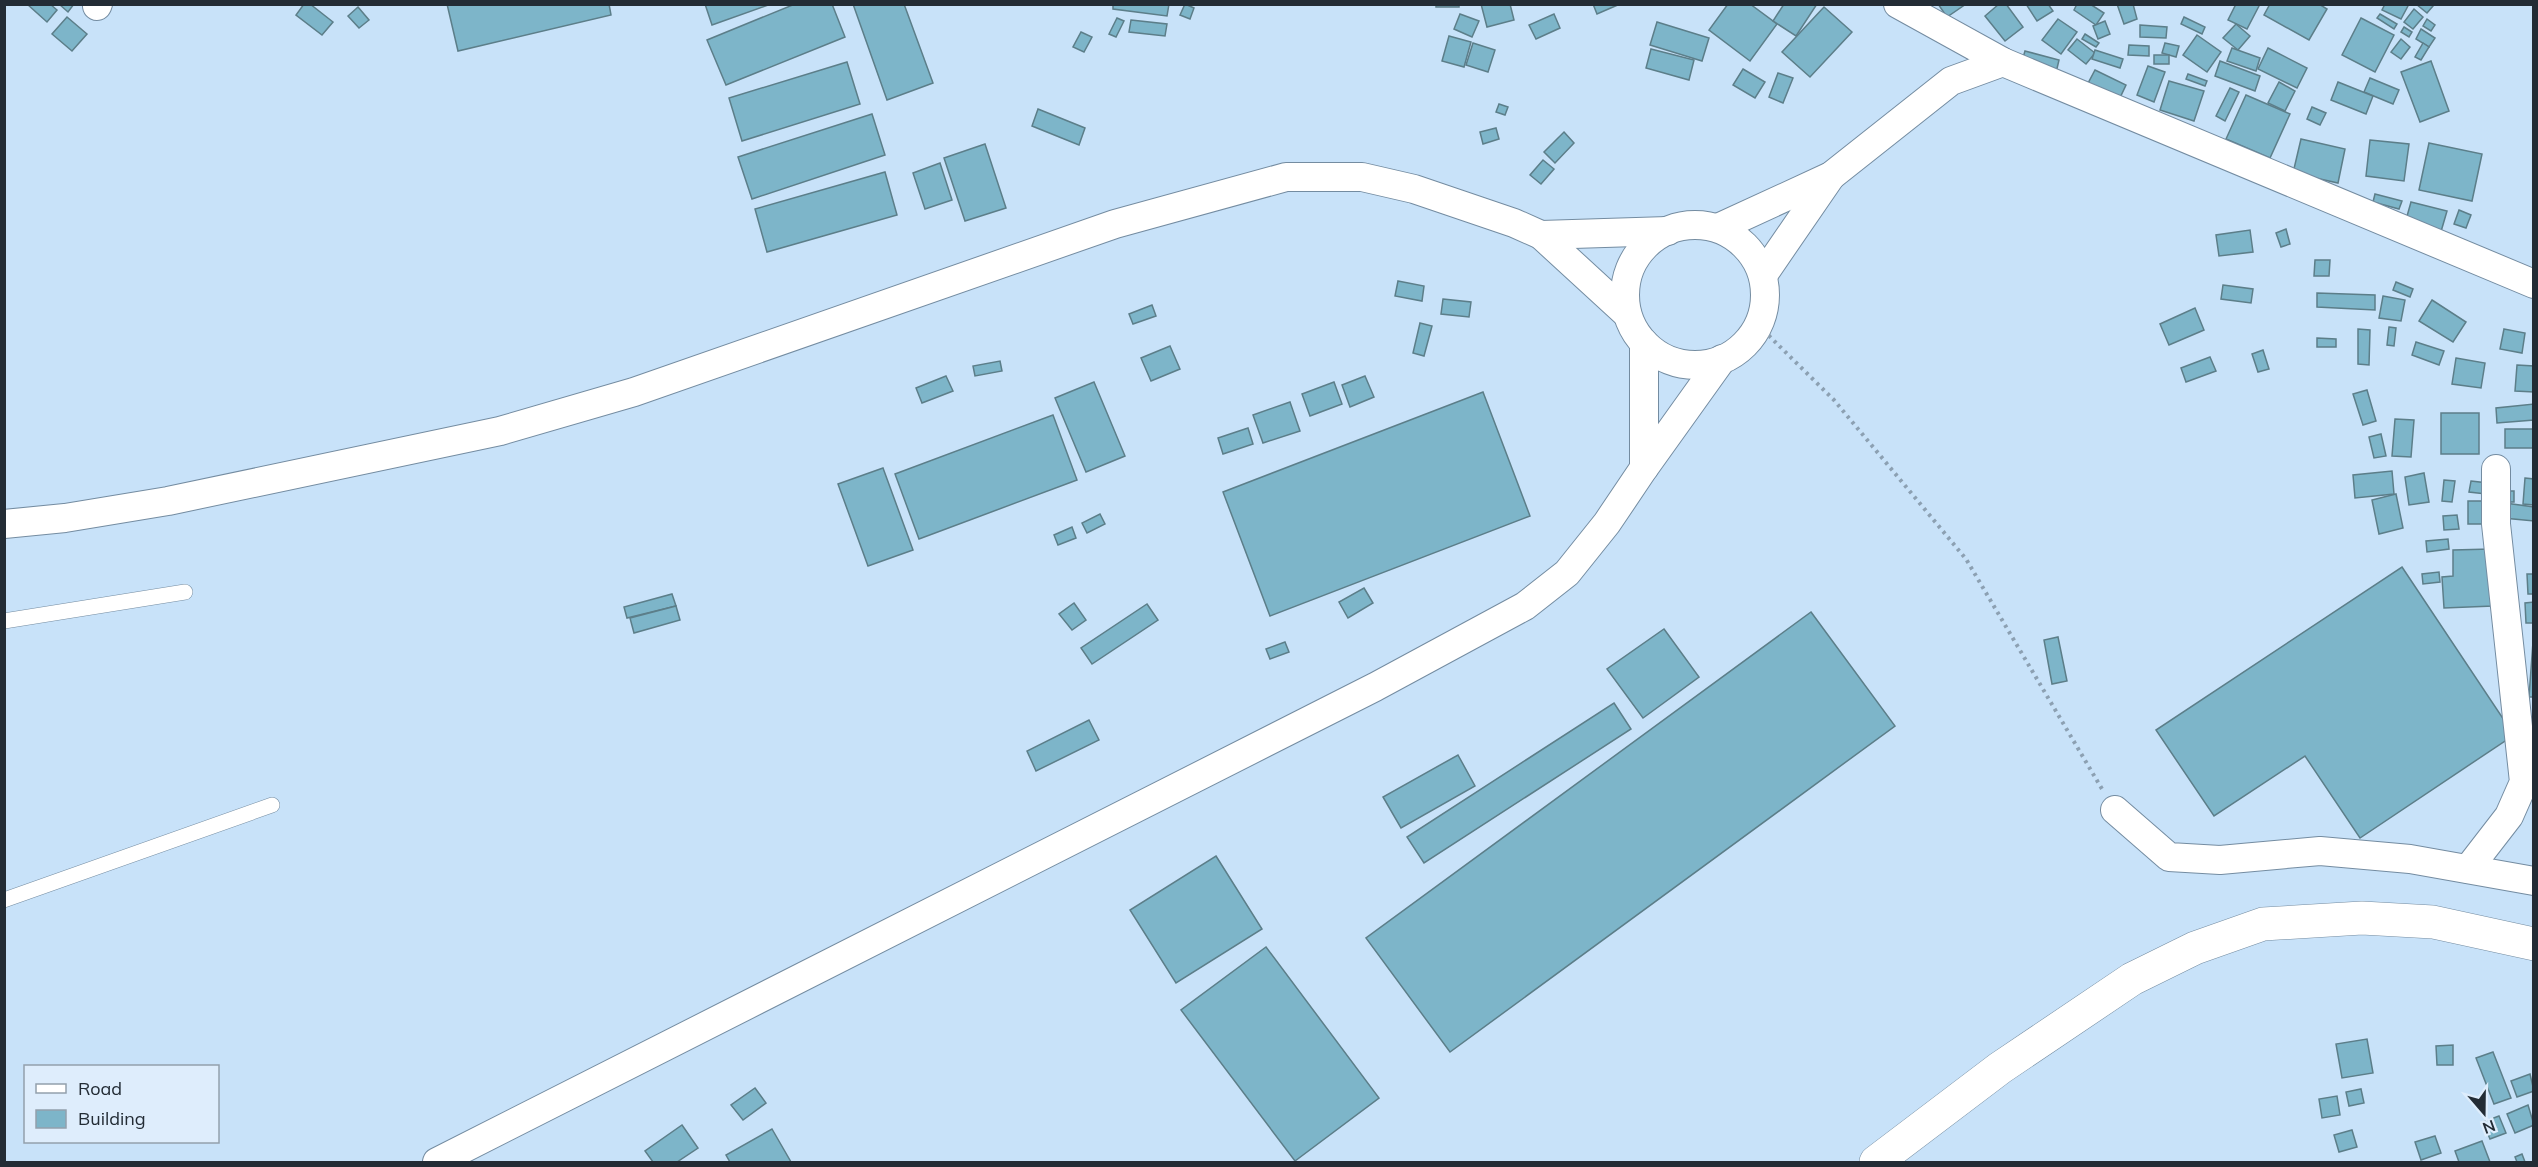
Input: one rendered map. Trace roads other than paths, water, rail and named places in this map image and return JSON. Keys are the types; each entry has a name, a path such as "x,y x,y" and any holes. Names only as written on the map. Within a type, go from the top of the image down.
{"main road":[{"path":"1876,1162 2000,1068 2132,979 2195,948 2263,924 2362,918 2433,922 2534,944"}],"street":[{"path":"1898,4 2003,62 2534,284"},
{"path":"1718,228 1831,176 1951,81 2003,62"},
{"path":"1763,275 1831,176"},
{"path":"4,524 65,518 168,501 500,431 634,392 1115,224 1286,177 1362,177 1414,189 1514,223 1541,235 1627,314"},
{"path":"1541,235 1668,231 1693,225 1718,228 1733,236 1756,260 1763,275 1766,292 1758,325 1749,339 1737,351 1722,359 1706,364 1689,365 1672,362 1657,354 1644,343 1634,330 1627,314 1626,281 1632,265 1653,239 1668,231"},
{"path":"1644,343 1644,468"},
{"path":"437,1162 1375,687 1525,606 1567,573 1607,523 1722,359"},
{"path":"2468,869 2509,816 2524,782 2497,535 2496,469"},
{"path":"2115,810 2169,857 2220,861 2320,851 2410,859 2534,881"}],"lane":[{"path":"4,621 185,591"},
{"path":"4,900 272,805"}]}
